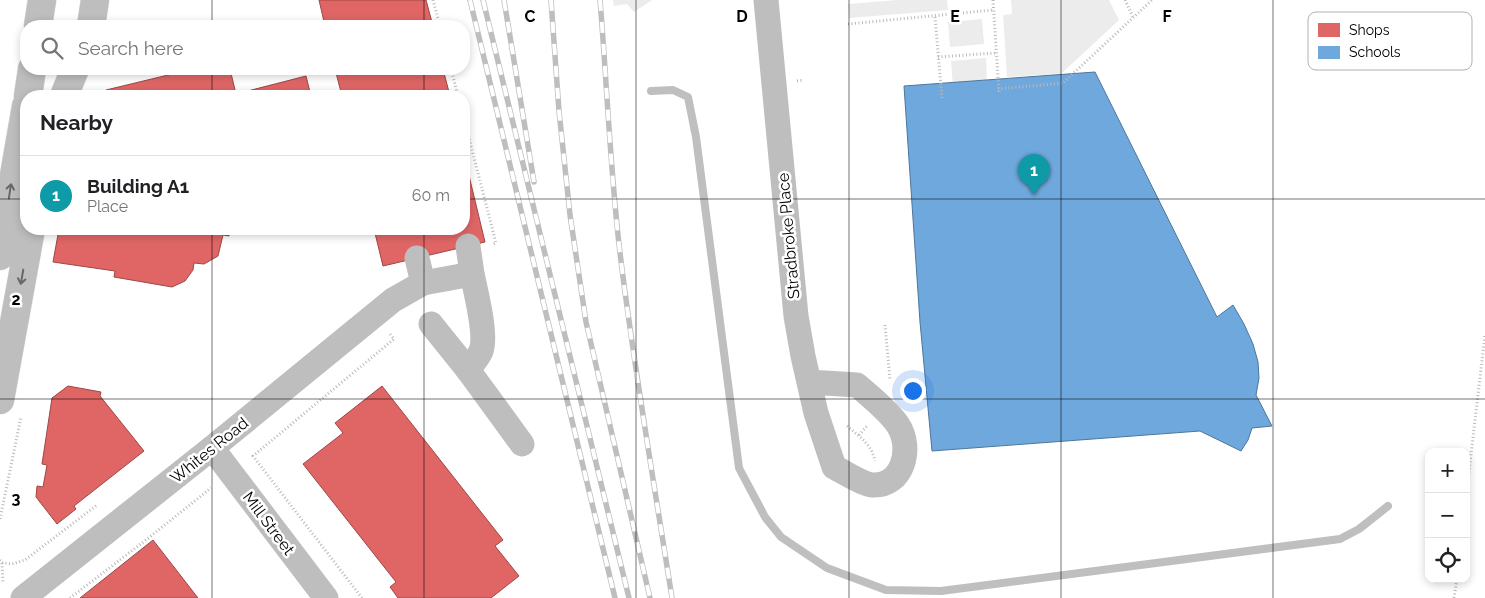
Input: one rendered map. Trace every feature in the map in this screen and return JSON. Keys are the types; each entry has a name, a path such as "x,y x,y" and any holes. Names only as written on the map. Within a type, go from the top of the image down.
{"highway":[{"path":"39,20 42,0"},
{"path":"92,20 95,0"},
{"path":"29,90 31,75"},
{"path":"66,90 73,75"},
{"path":"0,256 20,141"},
{"path":"0,400 30,235"}],"street":[{"name":"Stradbroke Place","path":"766,0 796,316 809,382 816,413 834,467 869,485 883,485 895,477 904,461 905,441 898,425 857,385 809,382"},
{"path":"468,248 480,313 483,345 480,353 468,370"},
{"path":"417,258 422,283 472,274"},
{"name":"Whites Road","path":"23,598 212,448 384,307 422,283"},
{"path":"431,324 468,370 522,444"},
{"name":"Mill Street","path":"212,448 326,598"}],"path":[{"path":"433,0 438,20"},
{"path":"993,0 999,90 1064,83 1152,0"},
{"path":"1125,0 1133,17"},
{"path":"848,24 993,10"},
{"path":"935,16 942,98"},
{"path":"938,57 996,53"},
{"path":"453,75 456,90"},
{"path":"468,248 496,244 470,142"},
{"path":"362,598 253,456 394,339 384,307"},
{"path":"1466,493 1485,335"},
{"path":"1454,598 1456,583"}],"shaded area":[{"path":"613,0 652,0 634,12 627,4 614,6"},
{"path":"897,0 947,0 948,10 849,18 848,4"},
{"path":"1011,0 1109,0 1119,20 1061,74 1007,77 1003,15 1012,14"},
{"path":"982,19 984,44 950,47 948,22"},
{"path":"986,58 987,84 953,87 951,61"}],"building: Shops":[{"path":"319,0 426,0 431,20 324,20"},
{"path":"168,75 231,75 235,90 106,90"},
{"path":"337,75 445,75 448,90 340,90"},
{"path":"306,76 310,90 252,90"},
{"path":"470,180 485,242 383,266 375,235 470,235"},
{"path":"58,235 223,235 218,256 204,264 194,263 193,270 185,281 172,287 114,277 115,271 53,262"},
{"path":"68,386 101,392 100,396 144,451 74,506 76,509 57,524 36,497 37,486 43,487 47,465 42,464 52,398"},
{"path":"382,386 503,540 495,546 519,576 491,598 398,598 390,587 396,582 303,464 343,433 335,423"},
{"path":"153,540 198,598 80,598"}],"building: Schools":[{"path":"1095,72 1217,317 1233,305 1244,324 1253,344 1258,362 1259,378 1256,395 1272,426 1252,428 1248,440 1241,451 1200,431 932,451 920,322 904,86"}],"waterway":[{"path":"651,91 673,90 688,97 696,137 739,468 765,517 781,537 827,568 886,590 941,591 1340,539 1359,529 1388,506"}],"railway":[{"path":"470,0 615,598"},
{"path":"483,0 629,598"},
{"path":"504,0 534,182"},
{"path":"551,0 559,111 570,215 586,322 650,598"},
{"path":"600,0 620,253 672,598"}],"place":[{"name":"Building A1","path":"1034,195"}]}
